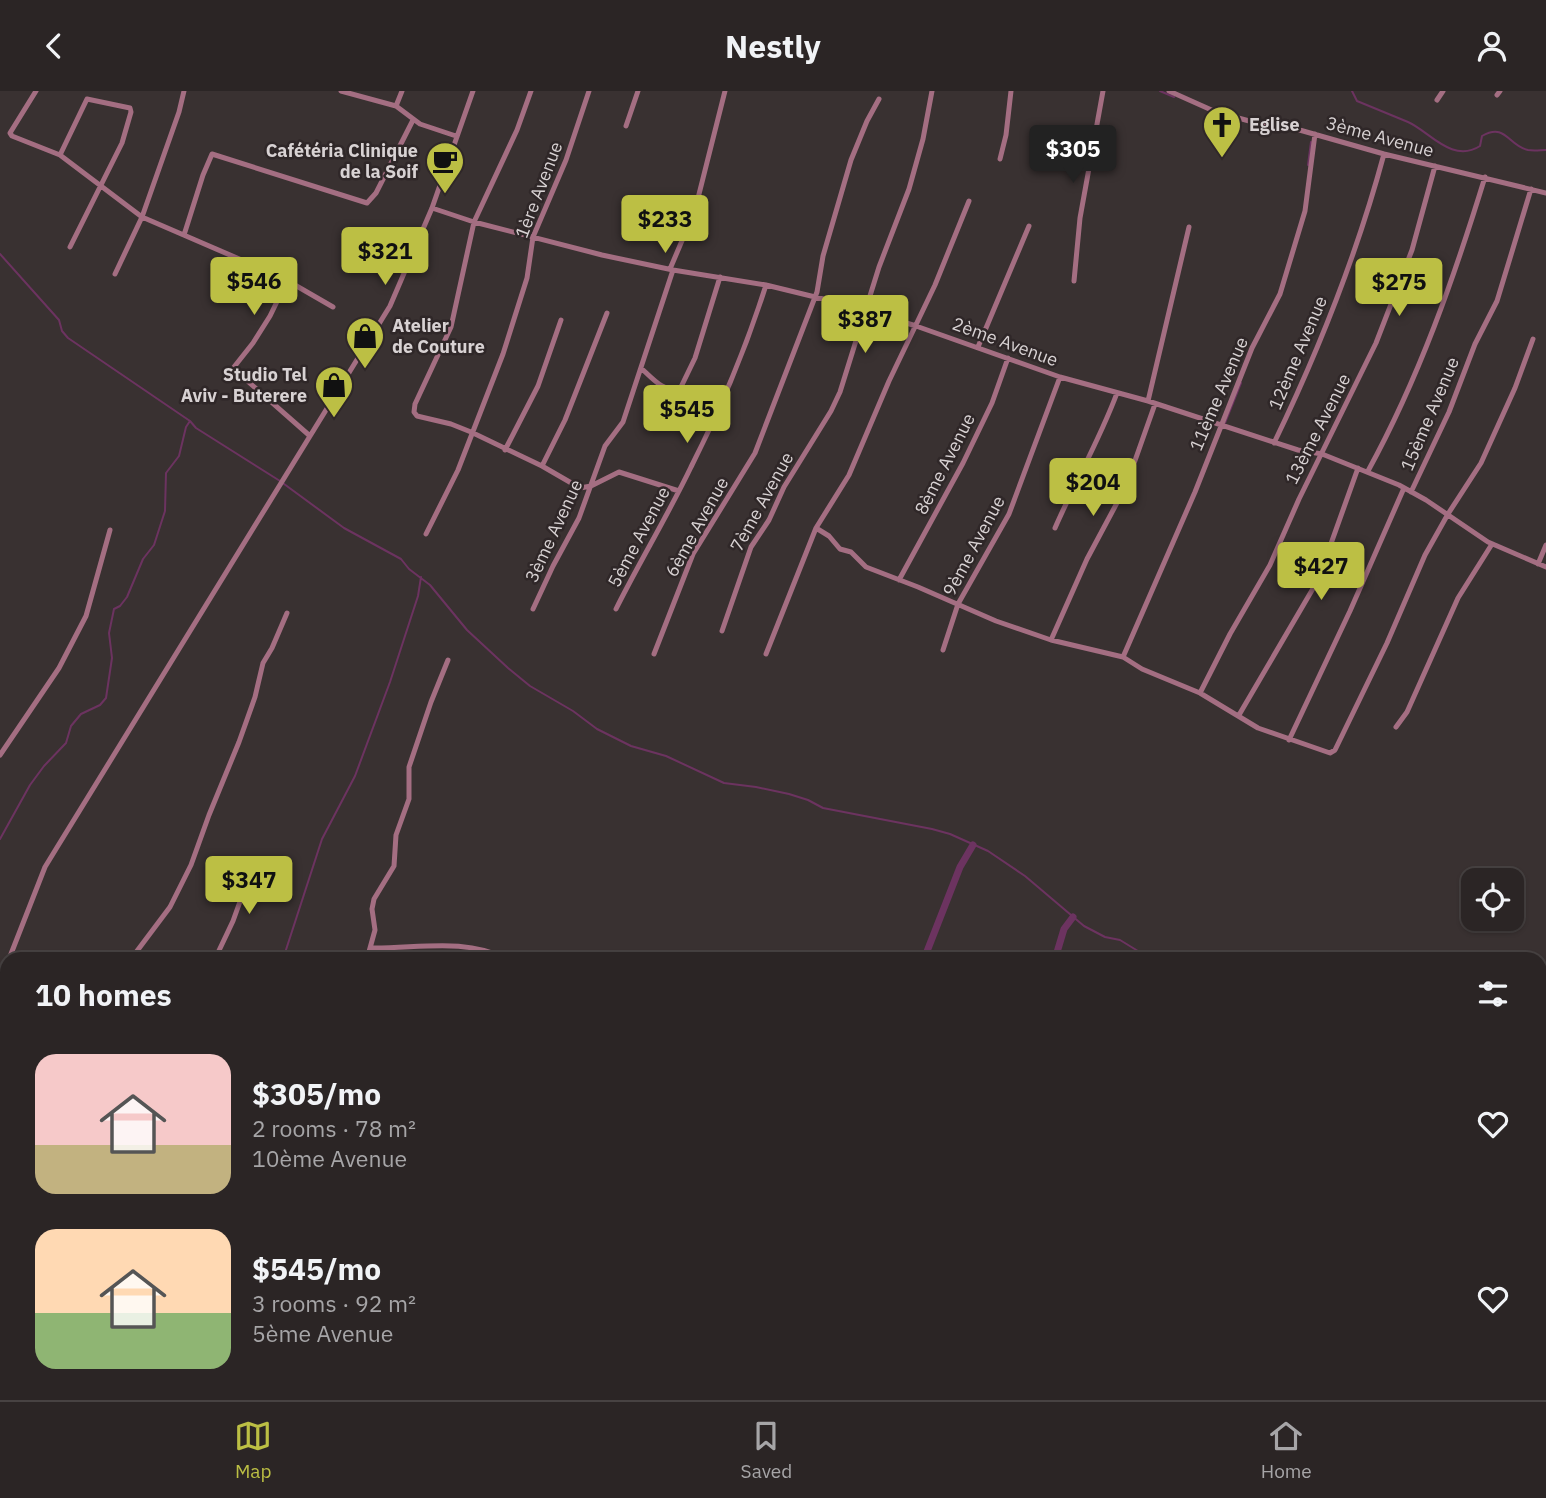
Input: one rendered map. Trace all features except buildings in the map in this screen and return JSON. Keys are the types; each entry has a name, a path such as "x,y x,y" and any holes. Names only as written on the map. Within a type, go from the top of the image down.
{"street":[{"path":"36,91 10,135 60,155 142,216 286,281 333,307"},
{"path":"115,274 142,216 184,91"},
{"path":"341,91 369,94 396,106 413,120 456,136"},
{"path":"396,106 402,91"},
{"path":"12,952 56,849 390,306 432,208 472,91"},
{"path":"531,91 517,130 474,222 451,327 413,409 417,416 471,432 542,466 579,488 591,486 619,472 679,491"},
{"name":"1ère Avenue","path":"426,534 458,471 512,329 527,278 533,237 566,160 589,91"},
{"path":"626,126 638,91"},
{"name":"3ème Avenue","path":"533,609 552,566 579,518 605,446 622,422 672,270 695,210 725,91"},
{"path":"866,310 893,227 909,189 923,139 932,91"},
{"path":"1000,159 1012,91"},
{"path":"1074,281 1080,218 1103,91"},
{"name":"3ème Avenue","path":"1169,91 1216,112 1253,122 1289,127 1384,154 1546,193"},
{"path":"1437,100 1443,91"},
{"path":"60,155 86,99 130,109 122,143 70,247"},
{"name":"6ème Avenue","path":"654,654 693,554 752,460 815,296 846,174 867,121 879,99"},
{"path":"184,235 212,154 367,203 376,193 413,120"},
{"name":"11ème Avenue","path":"1124,657 1252,348 1280,294 1306,211 1315,134"},
{"name":"12ème Avenue","path":"1274,443 1310,366 1340,291 1366,217 1384,154"},
{"name":"13ème Avenue","path":"1200,693 1270,565 1299,499 1376,342 1412,250 1435,166"},
{"path":"1368,471 1398,414 1418,366 1460,257 1485,177"},
{"name":"15ème Avenue","path":"1411,492 1434,445 1475,344 1497,301 1531,189"},
{"path":"765,654 816,528 843,487 969,201"},
{"name":"2ème Avenue","path":"432,208 474,222 672,270 766,285 866,310 1060,377 1147,401 1274,443 1322,454 1404,488 1492,544 1546,567"},
{"path":"978,347 1029,226"},
{"path":"1147,401 1189,227"},
{"path":"641,368 655,382 669,389 680,389 706,324 720,277"},
{"path":"286,281 270,316 234,366 270,403 310,436"},
{"name":"5ème Avenue","path":"616,609 679,491 730,385 766,285"},
{"name":"7ème Avenue","path":"722,631 751,547 769,520 840,391 866,310"},
{"path":"542,466 565,420 607,313"},
{"path":"505,450 532,398 561,320"},
{"path":"816,528 829,536 840,548 851,552 866,567 981,615 1051,640 1124,657 1142,669 1200,693 1258,728 1330,753 1335,750 1387,643 1417,572 1448,514 1481,463 1515,388 1533,339"},
{"name":"8ème Avenue","path":"899,580 963,463 992,403 1008,358"},
{"name":"9ème Avenue","path":"943,650 958,604 1009,514 1060,377"},
{"path":"1055,528 1074,484 1106,424 1117,393"},
{"path":"1051,640 1099,535 1126,486 1155,404"},
{"path":"1239,715 1318,580 1358,468"},
{"name":"15ème Avenue","path":"1289,740 1404,488"},
{"path":"0,755 59,668 86,616 110,530"},
{"path":"1396,727 1402,721 1416,693 1464,588 1492,544"},
{"path":"1538,564 1546,545"},
{"path":"136,952 170,907 191,865 247,720 263,663 287,613"},
{"path":"369,952 376,930 372,909 374,899 394,866 396,835 409,799 409,767 430,702 449,660"},
{"path":"218,952 233,921 255,860"},
{"path":"370,949 457,945 490,952"}],"waterway":[{"path":"1160,91 1174,97"},
{"path":"1352,91 1357,101 1416,126 1450,149 1470,151 1480,146 1482,136 1497,132 1521,148 1546,150"},
{"path":"1308,165 1311,142"},
{"path":"0,254 59,320 62,331 68,338 190,421 179,456 166,473 165,511 154,545 143,559 127,597 114,609 109,633 112,658 106,698 100,705 81,714 71,726 66,743 30,785 0,839"},
{"path":"1225,423 1241,383"},
{"path":"190,421 196,428 280,481 344,528 401,559 409,569 430,585 467,630 508,668 530,686 573,711 597,729 631,746 666,756 724,783 789,794 823,808 950,834 988,851 1025,876 1084,926 1105,937 1120,940 1140,952"},
{"path":"285,952 322,839 355,776 390,682 418,596 421,577"},
{"path":"927,952 960,867 973,845"},
{"path":"1057,952 1064,929 1073,917"}],"place":[{"name":"Eglise","path":"1222,159"},
{"name":"Cafétéria Clinique de la Soif","path":"445,195"},
{"name":"Atelier de Couture","path":"365,370"},
{"name":"Studio Tel Aviv - Buterere","path":"334,419"}]}
